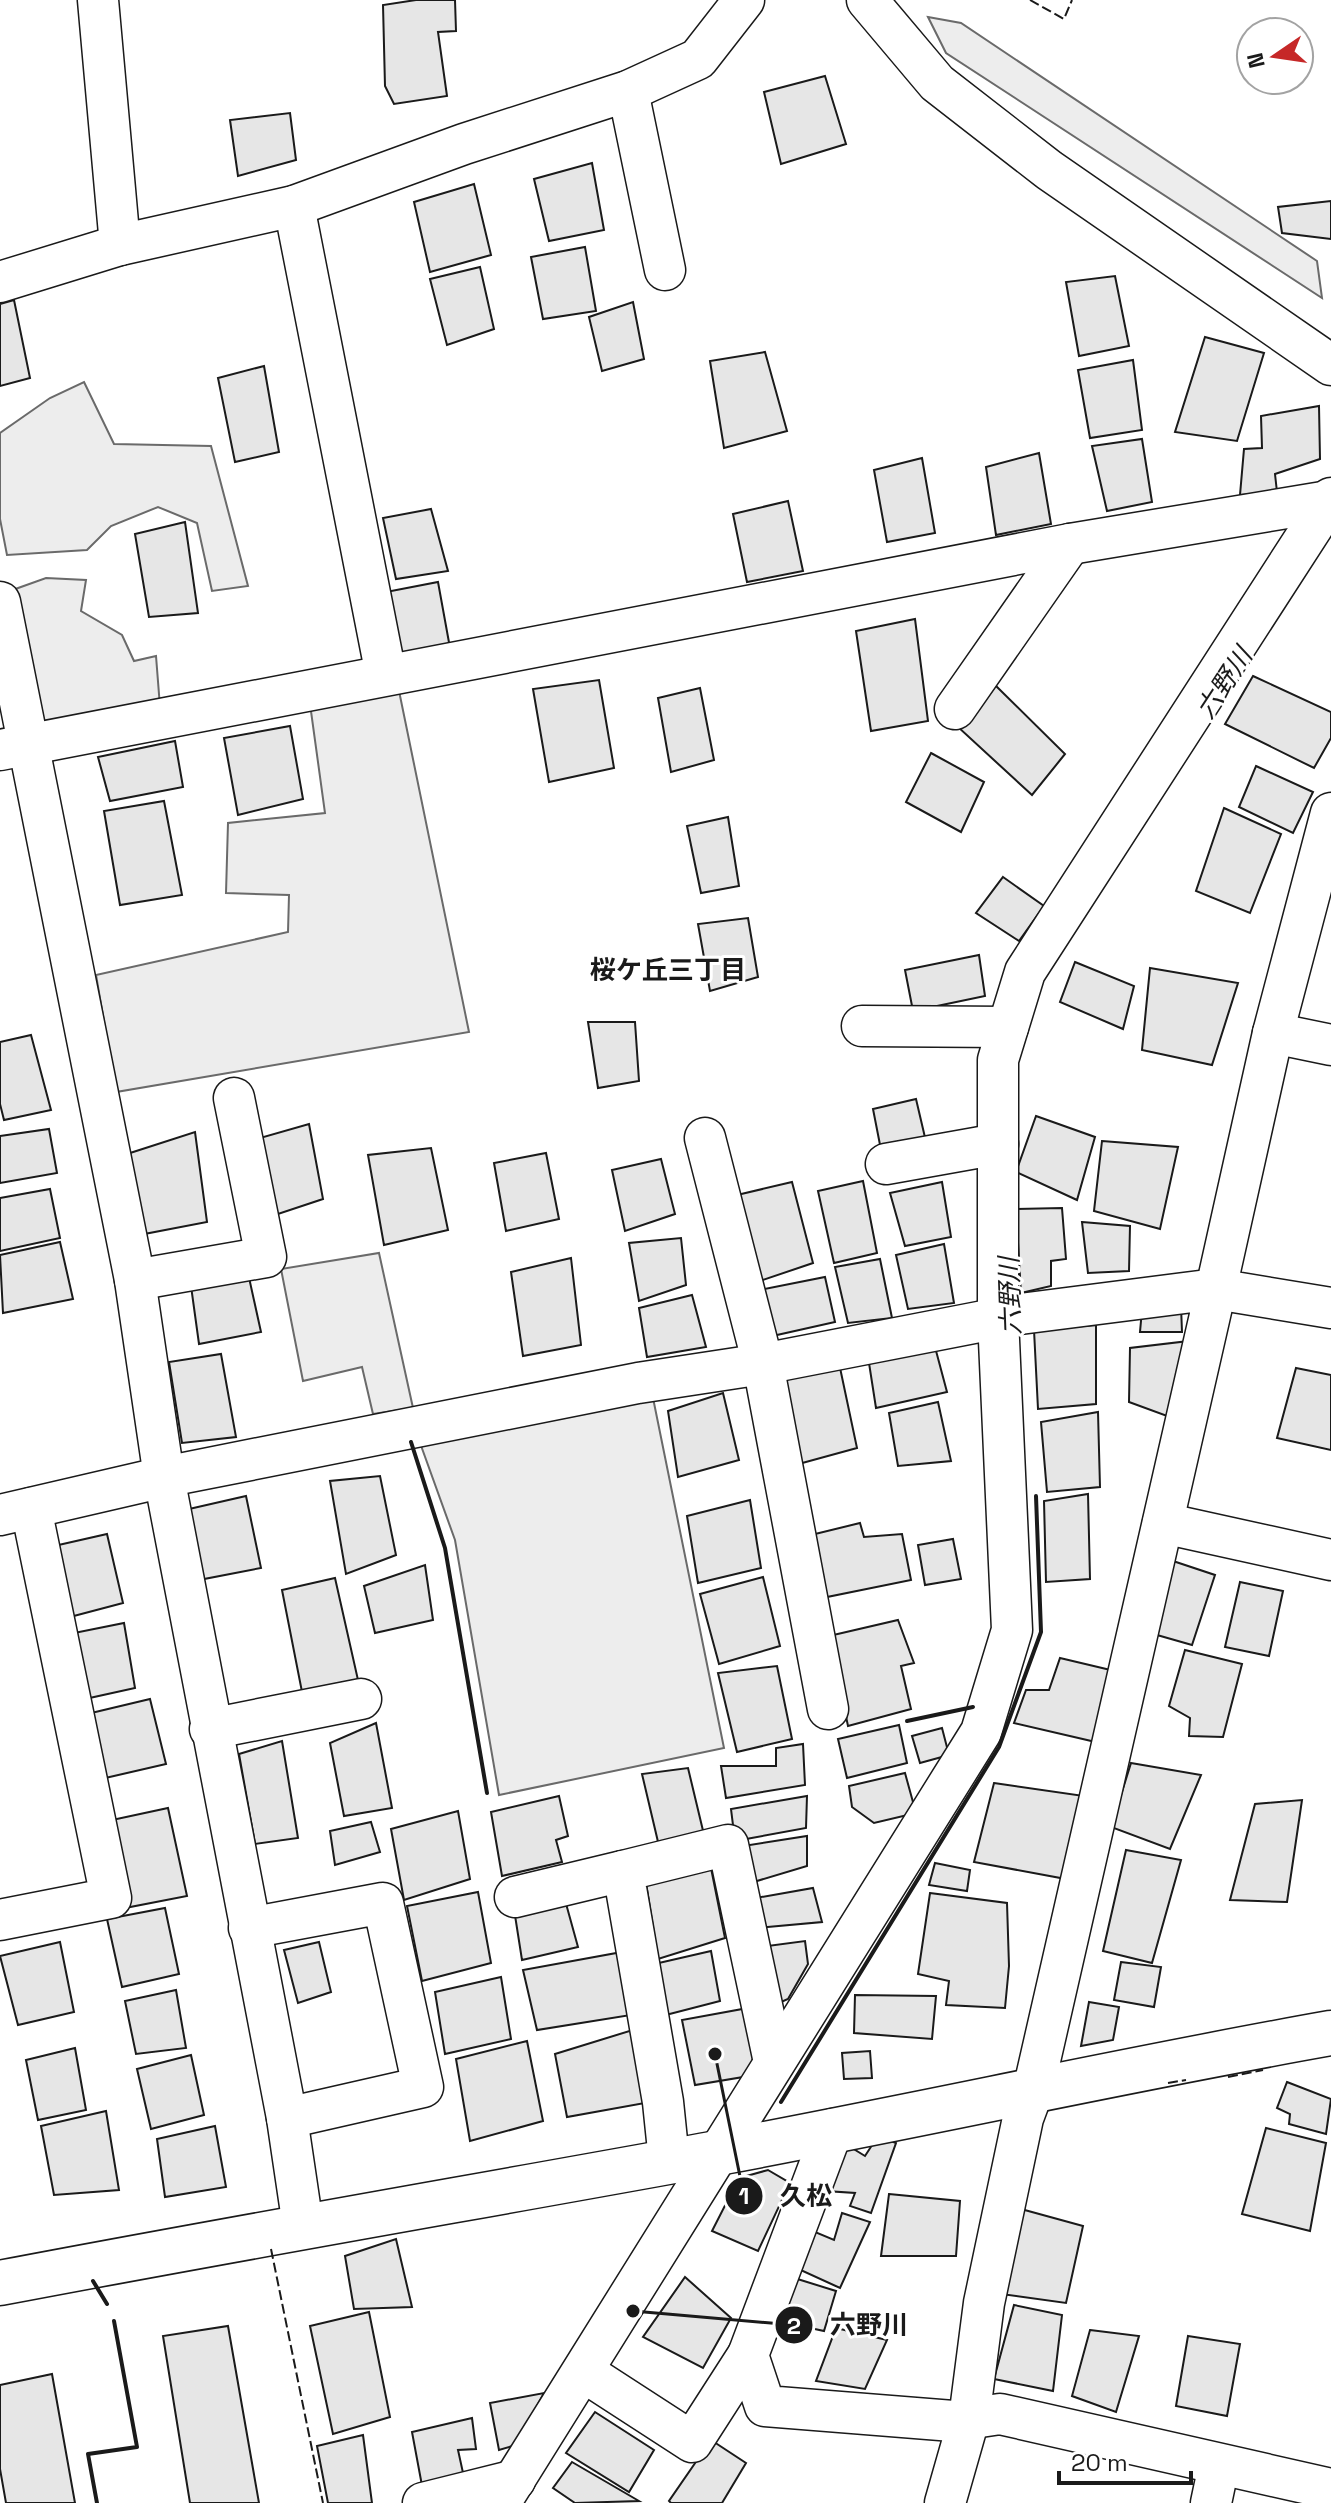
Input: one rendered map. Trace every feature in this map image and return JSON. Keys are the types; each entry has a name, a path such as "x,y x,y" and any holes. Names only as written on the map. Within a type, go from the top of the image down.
{"street":[{"path":"98,0 120,245"},
{"path":"0,282 120,245 294,206 464,144 628,91 698,59 744,0"},
{"path":"867,0 937,83 1049,170 1331,365"},
{"path":"628,91 665,270"},
{"path":"294,206 386,675"},
{"path":"14,746 1070,544 1330,500"},
{"path":"423,2503 508,2492 594,2378 774,2062 981,1732 1012,1630 998,1060 1025,972 1330,500"},
{"path":"955,709 1070,544"},
{"path":"0,602 14,746 135,1280 164,1477 287,2118 303,2226"},
{"path":"945,2503 969,2419 984,2303 1023,2118 1033,2091 1273,1033 1331,813"},
{"path":"862,1026 1008,1027"},
{"path":"1273,1033 1331,1045"},
{"path":"135,1280 266,1257 234,1098"},
{"path":"705,1138 763,1364 828,1709"},
{"path":"886,1164 998,1144"},
{"path":"0,1920 111,1898 16,1512 164,1477 628,1384 763,1364 1006,1317 1216,1289 1331,1308"},
{"path":"1163,1523 1331,1560"},
{"path":"210,1729 361,1699"},
{"path":"515,1897 728,1845 774,2062"},
{"path":"623,1871 663,2102 669,2160"},
{"path":"249,1928 383,1903 423,2087 287,2118"},
{"path":"0,2283 721,2152 1033,2091 1161,2062 1331,2033"},
{"path":"594,2378 692,2442 748,2355 833,2129"},
{"path":"748,2355 765,2406 953,2421 1000,2414 1215,2484 1331,2489"}],"shaded area":[{"path":"928,17 961,23 1317,261 1322,298 946,53"},
{"path":"84,382 114,444 211,446 248,586 212,591 197,523 158,507 111,526 87,550 7,555 0,519 0,433 50,398"},
{"path":"46,578 86,580 81,611 122,635 134,661 156,656 160,707 41,725 7,592"},
{"path":"398,686 469,1032 116,1092 96,975 288,932 289,895 226,893 228,823 325,813 310,704"},
{"path":"379,1253 413,1408 373,1414 362,1367 303,1381 281,1269"},
{"path":"652,1393 724,1748 499,1795 455,1540 419,1440"}],"building":[{"path":"416,0 455,0 456,31 438,32 447,96 394,104 385,86 383,5"},
{"path":"825,76 846,144 781,164 764,92"},
{"path":"290,113 296,160 238,176 230,120"},
{"path":"592,163 604,230 549,241 534,179"},
{"path":"474,184 491,255 430,272 414,202"},
{"path":"1331,201 1331,239 1282,233 1278,207"},
{"path":"585,247 596,311 543,319 531,257"},
{"path":"480,267 494,329 447,345 430,279"},
{"path":"1115,276 1129,346 1079,356 1066,282"},
{"path":"14,300 30,378 0,386 0,304"},
{"path":"633,302 644,359 602,371 589,317"},
{"path":"1205,337 1264,353 1237,441 1175,432"},
{"path":"765,352 787,431 724,448 710,361"},
{"path":"1133,360 1142,430 1090,438 1078,370"},
{"path":"264,366 279,452 235,462 218,378"},
{"path":"1319,406 1320,459 1275,474 1277,492 1240,495 1244,449 1262,448 1261,416"},
{"path":"1142,439 1152,502 1107,511 1092,446"},
{"path":"1039,453 1051,524 996,535 986,467"},
{"path":"922,458 935,533 887,542 874,470"},
{"path":"788,501 803,571 747,582 733,514"},
{"path":"431,509 448,571 396,579 383,518"},
{"path":"185,522 198,613 149,617 135,534"},
{"path":"438,582 450,648 400,654 386,592"},
{"path":"915,619 928,721 871,731 856,631"},
{"path":"1253,676 1331,712 1331,738 1314,768 1225,724"},
{"path":"599,680 614,768 549,782 533,689"},
{"path":"993,683 1065,754 1032,795 958,727"},
{"path":"700,688 714,760 671,772 658,698"},
{"path":"290,726 303,799 238,815 224,738"},
{"path":"175,741 183,787 110,801 98,757"},
{"path":"931,753 984,782 961,832 906,802"},
{"path":"1256,766 1313,792 1293,833 1239,807"},
{"path":"164,801 182,895 120,905 104,811"},
{"path":"1224,808 1281,834 1250,913 1196,891"},
{"path":"728,817 739,886 701,893 687,826"},
{"path":"1003,877 1044,906 1019,941 976,913"},
{"path":"748,918 758,977 710,991 698,924"},
{"path":"979,955 985,996 913,1011 905,970"},
{"path":"1075,962 1134,986 1123,1029 1060,1002"},
{"path":"1150,968 1238,983 1212,1065 1142,1050"},
{"path":"588,1022 635,1022 639,1081 598,1088"},
{"path":"31,1035 51,1110 4,1120 0,1104 0,1042"},
{"path":"916,1099 927,1146 882,1155 873,1109"},
{"path":"1036,1116 1095,1137 1077,1200 1016,1172"},
{"path":"309,1124 323,1199 269,1217 253,1140"},
{"path":"49,1129 57,1173 0,1183 0,1136"},
{"path":"195,1132 207,1222 139,1235 127,1154"},
{"path":"1102,1141 1178,1147 1160,1229 1094,1211"},
{"path":"431,1148 448,1230 384,1245 368,1155"},
{"path":"546,1153 559,1219 506,1231 494,1163"},
{"path":"661,1159 675,1214 625,1231 612,1170"},
{"path":"863,1181 877,1253 834,1263 818,1191"},
{"path":"792,1182 813,1263 757,1282 737,1195"},
{"path":"942,1182 951,1237 905,1246 890,1193"},
{"path":"50,1189 60,1238 0,1251 0,1198"},
{"path":"1062,1208 1066,1259 1051,1261 1051,1286 1021,1293 1016,1209"},
{"path":"1082,1222 1130,1226 1129,1271 1088,1273"},
{"path":"681,1238 686,1285 639,1301 629,1243"},
{"path":"60,1242 73,1299 3,1313 0,1255"},
{"path":"944,1244 954,1303 908,1309 896,1255"},
{"path":"571,1258 581,1345 523,1356 511,1272"},
{"path":"880,1259 892,1318 848,1323 835,1267"},
{"path":"248,1273 261,1332 199,1344 191,1286"},
{"path":"825,1277 835,1322 768,1337 759,1290"},
{"path":"692,1295 706,1347 647,1357 639,1308"},
{"path":"1181,1306 1182,1332 1140,1332 1142,1310"},
{"path":"1096,1325 1096,1404 1038,1409 1034,1330"},
{"path":"1189,1341 1167,1416 1129,1402 1130,1348"},
{"path":"935,1347 947,1392 876,1408 869,1363"},
{"path":"221,1354 236,1437 182,1443 169,1362"},
{"path":"839,1363 857,1448 795,1465 778,1378"},
{"path":"1296,1368 1331,1375 1331,1450 1277,1438"},
{"path":"723,1393 739,1460 678,1477 668,1411"},
{"path":"938,1402 951,1461 898,1466 889,1413"},
{"path":"1098,1412 1100,1487 1047,1492 1041,1422"},
{"path":"380,1476 396,1555 346,1574 330,1481"},
{"path":"1088,1494 1090,1579 1046,1582 1044,1501"},
{"path":"246,1496 261,1568 204,1579 189,1509"},
{"path":"750,1500 761,1568 698,1583 687,1516"},
{"path":"860,1523 864,1537 902,1534 911,1580 827,1597 815,1534"},
{"path":"107,1534 123,1603 70,1617 54,1546"},
{"path":"953,1539 961,1579 925,1585 918,1545"},
{"path":"1167,1559 1215,1575 1192,1645 1150,1633"},
{"path":"425,1565 433,1620 375,1633 364,1586"},
{"path":"763,1577 780,1646 719,1664 700,1594"},
{"path":"335,1578 358,1680 303,1697 282,1590"},
{"path":"1240,1582 1283,1591 1269,1656 1225,1647"},
{"path":"898,1620 914,1663 901,1666 911,1709 848,1726 829,1636"},
{"path":"124,1623 135,1688 85,1699 74,1633"},
{"path":"1185,1650 1242,1664 1223,1737 1189,1736 1190,1718 1169,1706"},
{"path":"1060,1658 1119,1672 1100,1743 1014,1723 1026,1690 1049,1690"},
{"path":"777,1666 792,1739 737,1752 718,1673"},
{"path":"150,1699 166,1764 101,1779 87,1714"},
{"path":"376,1723 392,1808 344,1816 330,1743"},
{"path":"899,1725 907,1763 847,1778 838,1739"},
{"path":"942,1728 949,1755 920,1763 912,1736"},
{"path":"282,1741 298,1838 255,1844 239,1754"},
{"path":"803,1744 805,1785 726,1798 721,1766 776,1766 776,1748"},
{"path":"1131,1763 1201,1775 1170,1849 1111,1827"},
{"path":"688,1768 705,1839 659,1846 642,1774"},
{"path":"905,1773 916,1813 874,1823 852,1807 849,1786"},
{"path":"994,1783 1084,1796 1066,1879 974,1862"},
{"path":"559,1796 568,1836 556,1840 562,1862 502,1876 491,1812"},
{"path":"807,1796 806,1828 735,1841 731,1809"},
{"path":"1302,1800 1287,1902 1230,1900 1255,1804"},
{"path":"168,1808 187,1896 125,1908 112,1820"},
{"path":"458,1811 470,1879 404,1900 391,1829"},
{"path":"371,1822 380,1852 335,1865 330,1831"},
{"path":"807,1836 807,1866 747,1884 737,1847"},
{"path":"1126,1850 1181,1860 1152,1963 1103,1951"},
{"path":"935,1863 970,1870 967,1891 929,1885"},
{"path":"711,1868 725,1938 658,1959 646,1883"},
{"path":"813,1888 822,1922 757,1928 750,1899"},
{"path":"478,1892 491,1963 422,1981 407,1906"},
{"path":"930,1893 1007,1903 1009,1966 1005,2008 946,2005 949,1981 918,1974"},
{"path":"565,1900 578,1947 522,1960 514,1909"},
{"path":"165,1908 179,1974 122,1987 107,1919"},
{"path":"805,1941 808,1964 788,1999 772,2006 760,1947"},
{"path":"60,1942 74,2012 18,2025 0,1956"},
{"path":"319,1942 331,1992 298,2003 284,1950"},
{"path":"711,1951 720,2001 658,2017 650,1965"},
{"path":"622,1952 631,2015 537,2030 523,1970"},
{"path":"1121,1962 1161,1967 1154,2007 1114,2000"},
{"path":"501,1977 511,2039 445,2054 435,1992"},
{"path":"176,1990 186,2048 136,2054 125,2001"},
{"path":"855,1995 936,1996 932,2039 854,2033"},
{"path":"1089,2002 1119,2007 1113,2040 1081,2046"},
{"path":"748,2008 758,2054 743,2077 695,2085 682,2020"},
{"path":"636,2029 645,2103 567,2117 555,2054"},
{"path":"527,2041 543,2121 470,2141 456,2059"},
{"path":"75,2048 86,2110 38,2120 26,2060"},
{"path":"870,2051 872,2078 844,2079 842,2053"},
{"path":"191,2055 204,2115 151,2129 137,2069"},
{"path":"1287,2082 1331,2099 1326,2134 1289,2124 1290,2114 1277,2108"},
{"path":"106,2111 119,2190 54,2195 41,2126"},
{"path":"215,2126 226,2187 165,2197 157,2139"},
{"path":"1266,2128 1326,2143 1310,2231 1242,2214"},
{"path":"878,2136 896,2143 871,2213 850,2206 855,2193 826,2191 847,2145 865,2156"},
{"path":"768,2170 790,2183 758,2251 712,2231 739,2178"},
{"path":"889,2194 960,2201 956,2256 881,2256"},
{"path":"1021,2209 1083,2226 1066,2303 1001,2294"},
{"path":"842,2213 870,2222 840,2288 794,2267 808,2229 834,2240"},
{"path":"396,2239 412,2307 354,2309 345,2256"},
{"path":"685,2277 731,2318 703,2368 643,2337"},
{"path":"791,2277 836,2291 824,2331 774,2320"},
{"path":"1014,2305 1062,2315 1053,2391 994,2379"},
{"path":"369,2312 390,2417 333,2434 310,2326"},
{"path":"228,2326 259,2503 190,2503 163,2336"},
{"path":"836,2328 887,2340 865,2389 816,2381"},
{"path":"1090,2330 1139,2336 1116,2412 1072,2396"},
{"path":"1188,2336 1240,2344 1227,2416 1176,2406"},
{"path":"52,2374 75,2503 6,2503 0,2469 0,2385"},
{"path":"544,2393 516,2445 499,2450 490,2403"},
{"path":"595,2412 654,2450 629,2492 566,2453"},
{"path":"472,2418 476,2449 458,2450 465,2482 423,2491 412,2432"},
{"path":"363,2435 372,2503 328,2503 317,2446"},
{"path":"711,2440 746,2463 722,2503 671,2503 669,2501"},
{"path":"572,2462 639,2501 575,2503 553,2488"}],"fence":[{"path":"1030,0 1064,19 1072,0"},
{"path":"1228,2077 1263,2070"},
{"path":"1168,2083 1186,2080"},
{"path":"271,2249 323,2503"}],"wall":[{"path":"411,1442 445,1548 487,1793"},
{"path":"781,2102 999,1747 1041,1632 1036,1496"},
{"path":"907,1721 973,1707"},
{"path":"93,2281 107,2304"},
{"path":"97,2503 88,2454 137,2447 114,2321"}],"place":[{"name":"久松","path":"715,2054"},
{"name":"六野川","path":"633,2311"}],"district":[{"name":"桜ケ丘三丁目","path":"668,970"}]}
